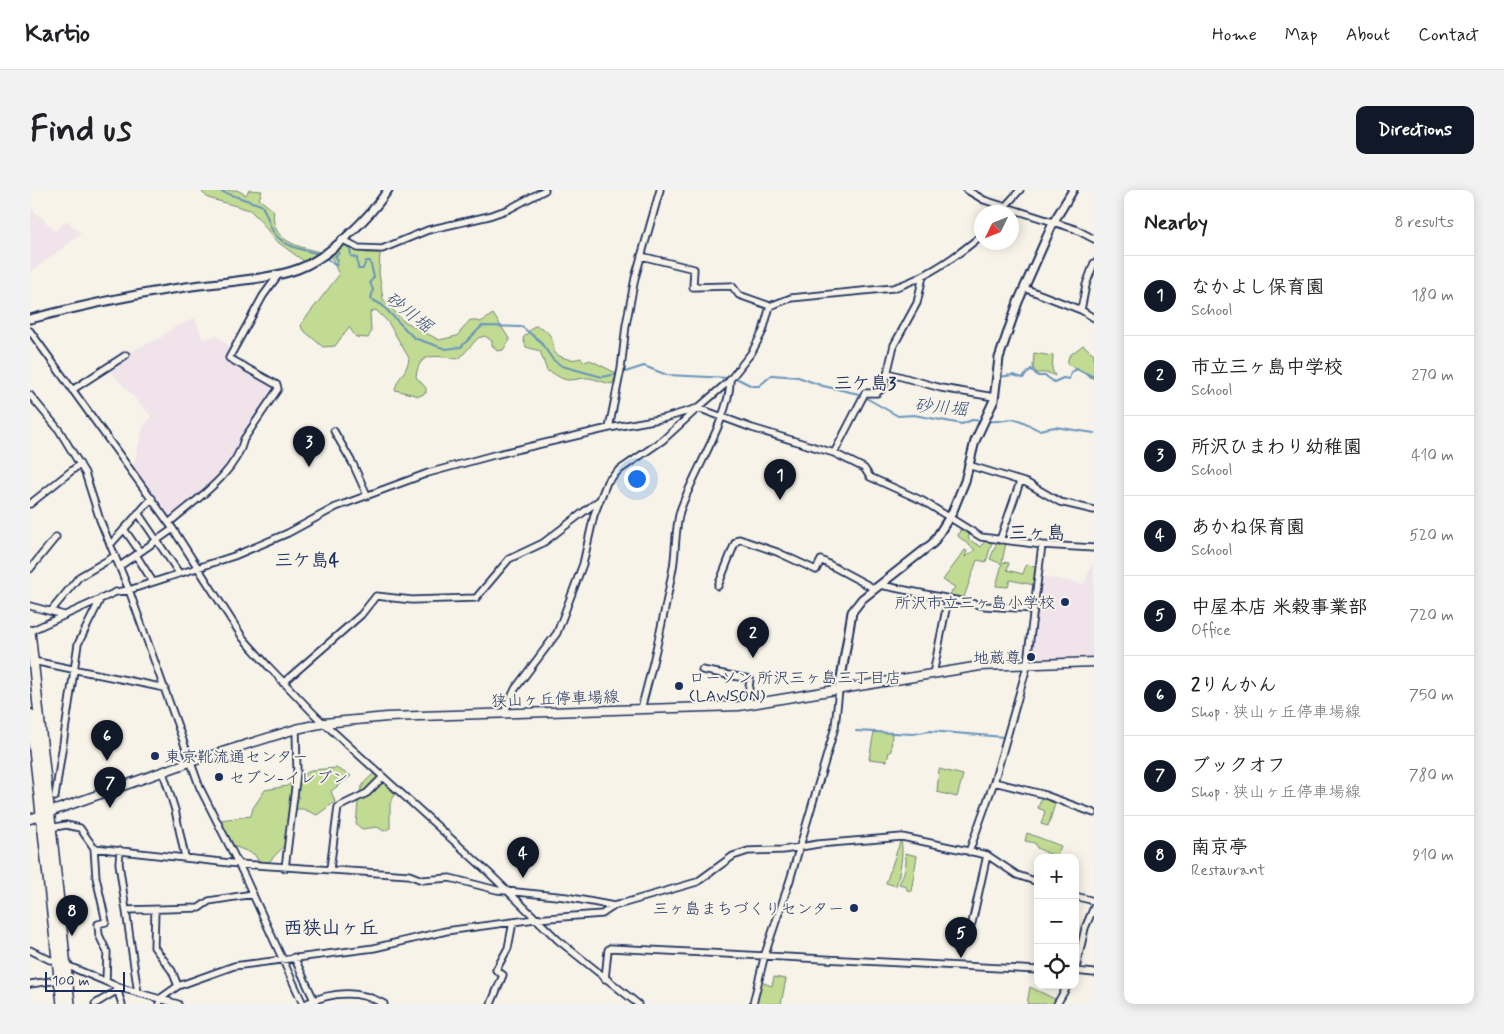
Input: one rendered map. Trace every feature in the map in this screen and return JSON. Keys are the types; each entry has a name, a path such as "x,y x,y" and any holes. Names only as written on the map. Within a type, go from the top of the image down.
{"highway":[{"path":"30,631 44,767 57,960 62,1004"},
{"path":"30,714 46,814 70,1004"}],"main road":[{"name":"狭山ヶ丘停車場線","path":"30,819 190,762 296,729 324,723 377,718 747,705 980,666 1094,662"}],"street":[{"path":"30,319 77,307 183,287 279,274 297,269 322,256 370,214 388,190"},
{"path":"342,238 358,248 382,249 428,230 485,217 509,209 545,190"},
{"path":"609,428 620,378 626,325 641,256 660,190"},
{"path":"967,190 984,200 1002,205"},
{"path":"1007,205 1020,190"},
{"path":"753,1004 765,954 800,847 834,728 852,612 862,599 932,543 950,519 965,482 977,436 990,410 994,397 999,358 1024,288 1053,223 1074,190"},
{"path":"1019,211 1075,229 1094,239"},
{"path":"641,256 694,269 694,287 732,286 739,296 770,306 791,298 894,288 923,276 974,241"},
{"path":"1081,310 1086,285 1094,263"},
{"path":"169,523 229,467 242,449 244,439 278,389 277,385 229,358 263,296 279,274"},
{"path":"834,453 865,393 881,391 898,336 916,303 923,276"},
{"path":"1024,288 1081,310 1094,318"},
{"path":"504,713 515,689 556,633 583,564 598,501 611,477 663,440 730,380 758,342 770,306"},
{"path":"30,331 174,529 243,638 283,683 536,919 605,979 638,1004"},
{"path":"72,390 126,355"},
{"path":"888,373 941,388 994,397"},
{"path":"641,709 660,637 677,544 680,511 721,417 730,387 730,380"},
{"path":"30,394 59,430 80,464 90,485 100,520 129,590 190,762 212,814 239,864 304,1004 325,995 356,994 384,1004"},
{"path":"30,631 101,598 199,569 260,546 336,506 461,463 609,428 665,418 698,408 834,453 864,468 870,477 922,501 982,537 1042,545 1094,548"},
{"path":"334,430 353,464 367,495"},
{"path":"30,504 80,464"},
{"path":"968,465 1020,482 1060,502 1094,510"},
{"path":"1000,540 1020,482"},
{"path":"110,544 152,498"},
{"path":"283,683 361,615 376,596 412,600 476,598 509,559 543,543 598,501"},
{"path":"138,513 179,574"},
{"path":"124,529 153,582"},
{"path":"120,566 174,529"},
{"path":"30,569 56,537"},
{"path":"718,586 735,543 739,538 778,552 816,570 820,560 877,587 985,606 1033,609"},
{"path":"969,852 994,782 1027,663 1042,545"},
{"path":"51,612 79,577 114,556"},
{"path":"55,797 58,766 78,644 101,598"},
{"path":"933,674 948,599"},
{"path":"30,606 64,615"},
{"path":"34,661 165,688"},
{"path":"702,670 750,679 747,705"},
{"path":"285,868 297,772 296,729"},
{"path":"44,767 58,766"},
{"path":"163,772 175,810 184,857"},
{"path":"330,869 338,807 367,793 383,777"},
{"path":"994,782 1042,794 1094,813"},
{"path":"55,827 80,828 94,848 96,877 106,922 98,924 99,935 107,952 106,982"},
{"path":"160,1001 178,986 234,966 374,948 446,931 536,919 602,914 614,906 697,882 741,852 902,837 987,856 1017,875 1034,881"},
{"path":"94,848 285,868 330,869 408,875 422,880 450,878 509,892 566,897 614,906"},
{"path":"120,850 119,863 138,993"},
{"path":"968,927 972,923 987,856"},
{"path":"126,910 199,908 209,901 253,894"},
{"path":"1079,897 1094,902"},
{"path":"1079,954 1085,928 1094,907"},
{"path":"155,910 154,947 172,971 178,986"},
{"path":"491,1004 503,975 496,970 508,948 513,922"},
{"path":"605,979 608,950 610,948 765,954 1034,970"},
{"path":"30,950 50,960 57,960"},
{"path":"294,957 314,1000"},
{"path":"66,965 119,989 160,1001 178,1004"},
{"path":"1079,972 1094,973"},
{"path":"30,984 60,980"},
{"path":"95,1004 103,1001 119,989"},
{"path":"119,989 122,1004"},
{"path":"1057,1004 1066,989"}],"shaded area":[{"path":"30,207 55,231 67,220 81,234 30,273"},
{"path":"195,318 203,340 216,335 231,348 226,359 274,385 275,388 242,436 239,446 220,474 170,519 133,466 143,427 151,416 109,370 133,350 160,338 174,327"},
{"name":"所沢市立三ヶ島小学校","path":"1092,564 1094,565 1094,657 1033,659 1033,655 1029,654 1039,576 1084,584"}],"green space":[{"path":"200,190 237,190 246,195 249,190 262,191 259,199 274,211 276,229 281,235 287,241 303,248 320,252 305,262 275,240 250,210 208,198"},
{"path":"342,242 366,253 380,253 379,273 383,299 402,320 439,340 457,336 470,320 481,322 493,314 510,340 503,350 497,351 492,345 492,341 485,336 478,338 459,359 437,356 425,358 418,368 416,377 426,388 426,393 419,396 395,390 398,381 407,367 409,358 388,322 376,310 370,312 371,332 368,338 356,337 349,327 335,346 323,347 302,329 301,324 339,275 330,254"},
{"path":"534,326 543,329 550,335 554,353 561,357 568,359 581,358 585,362 590,360 618,374 612,384 589,378 564,379 547,371 540,351 526,347 523,338"},
{"path":"1083,345 1094,354 1094,379 1067,364 1069,356"},
{"path":"1034,353 1053,356 1052,369 1055,376 1049,373 1037,373 1033,368"},
{"path":"963,528 970,532 968,539 981,547 986,540 992,542 986,562 977,560 963,600 948,597 955,587 943,580 965,550 967,551 965,557 975,550 958,536"},
{"path":"997,543 1006,543 1002,562 1009,563 1007,570 1023,574 1026,565 1037,566 1034,585 1010,580 1008,587 996,586 1002,564 990,559"},
{"path":"874,732 892,733 891,752 889,752 887,761 869,759"},
{"path":"336,768 351,776 331,791 335,802 317,815 303,809 289,809 286,844 267,864 258,860 254,854 231,845 220,820 251,816 253,808 265,790 287,786 311,770"},
{"path":"939,769 963,775 957,797 937,792"},
{"path":"374,774 395,794 390,804 390,828 384,831 377,827 362,829 356,824 361,790 368,779"},
{"path":"1042,797 1056,801 1048,826 1041,824 1045,811 1038,808"},
{"path":"1027,833 1061,846 1057,854 1050,854 1037,848 1035,843 1025,841"},
{"path":"901,839 902,856 896,886 886,883"},
{"path":"905,853 917,856 911,892 907,890 906,886 899,884 905,868"},
{"path":"774,977 786,979 781,1004 755,1004 761,982 772,986"},
{"path":"1030,987 1057,1000 1055,1004 1027,1004"}],"waterway":[{"name":"砂川堀","path":"217,190 261,205 276,236 293,247 320,254"},
{"name":"砂川堀","path":"341,243 350,248 351,256 357,258 358,269 363,269 366,261 370,261 374,277 370,282 373,290 371,299 382,305 414,338 446,349 461,347 482,326 522,327 540,341 553,360 562,366 602,377 617,374"},
{"name":"砂川堀","path":"324,256 336,266 338,260 335,256 339,253 337,249"},
{"name":"砂川堀","path":"622,373 644,366 667,375 729,378"},
{"path":"999,377 1013,375 1023,378 1031,369 1038,376 1046,376 1054,382 1063,378 1069,379 1071,372 1077,369 1094,377"},
{"name":"砂川堀","path":"736,378 752,386 759,386 772,375 798,377 823,386 859,394 898,416 914,415 962,424 972,420 983,421"},
{"name":"砂川堀","path":"988,421 1017,419 1039,430 1055,427 1094,433"},
{"path":"856,731 913,734 930,731 1004,737"}],"place":[{"name":"所沢ひまわり幼稚園","path":"309,467"},
{"name":"なかよし保育園","path":"780,500"},
{"name":"所沢市立三ヶ島小学校","path":"1065,602"},
{"name":"地蔵尊","path":"1031,657"},
{"name":"市立三ヶ島中学校","path":"753,658"},
{"name":"ローソン 所沢三ヶ島三丁目店 (LAWSON)","path":"679,686"},
{"name":"東京靴流通センター","path":"155,756"},
{"name":"2りんかん","path":"107,761"},
{"name":"セブン-イレブン","path":"219,777"},
{"name":"ブックオフ","path":"110,808"},
{"name":"あかね保育園","path":"523,878"},
{"name":"三ヶ島まちづくりセンター","path":"854,908"},
{"name":"南京亭","path":"72,936"},
{"name":"中屋本店 米穀事業部","path":"961,958"}],"district":[{"name":"三ケ島3","path":"865,383"},
{"name":"三ヶ島","path":"1037,532"},
{"name":"三ケ島4","path":"307,560"},
{"name":"西狭山ヶ丘","path":"331,927"}]}
